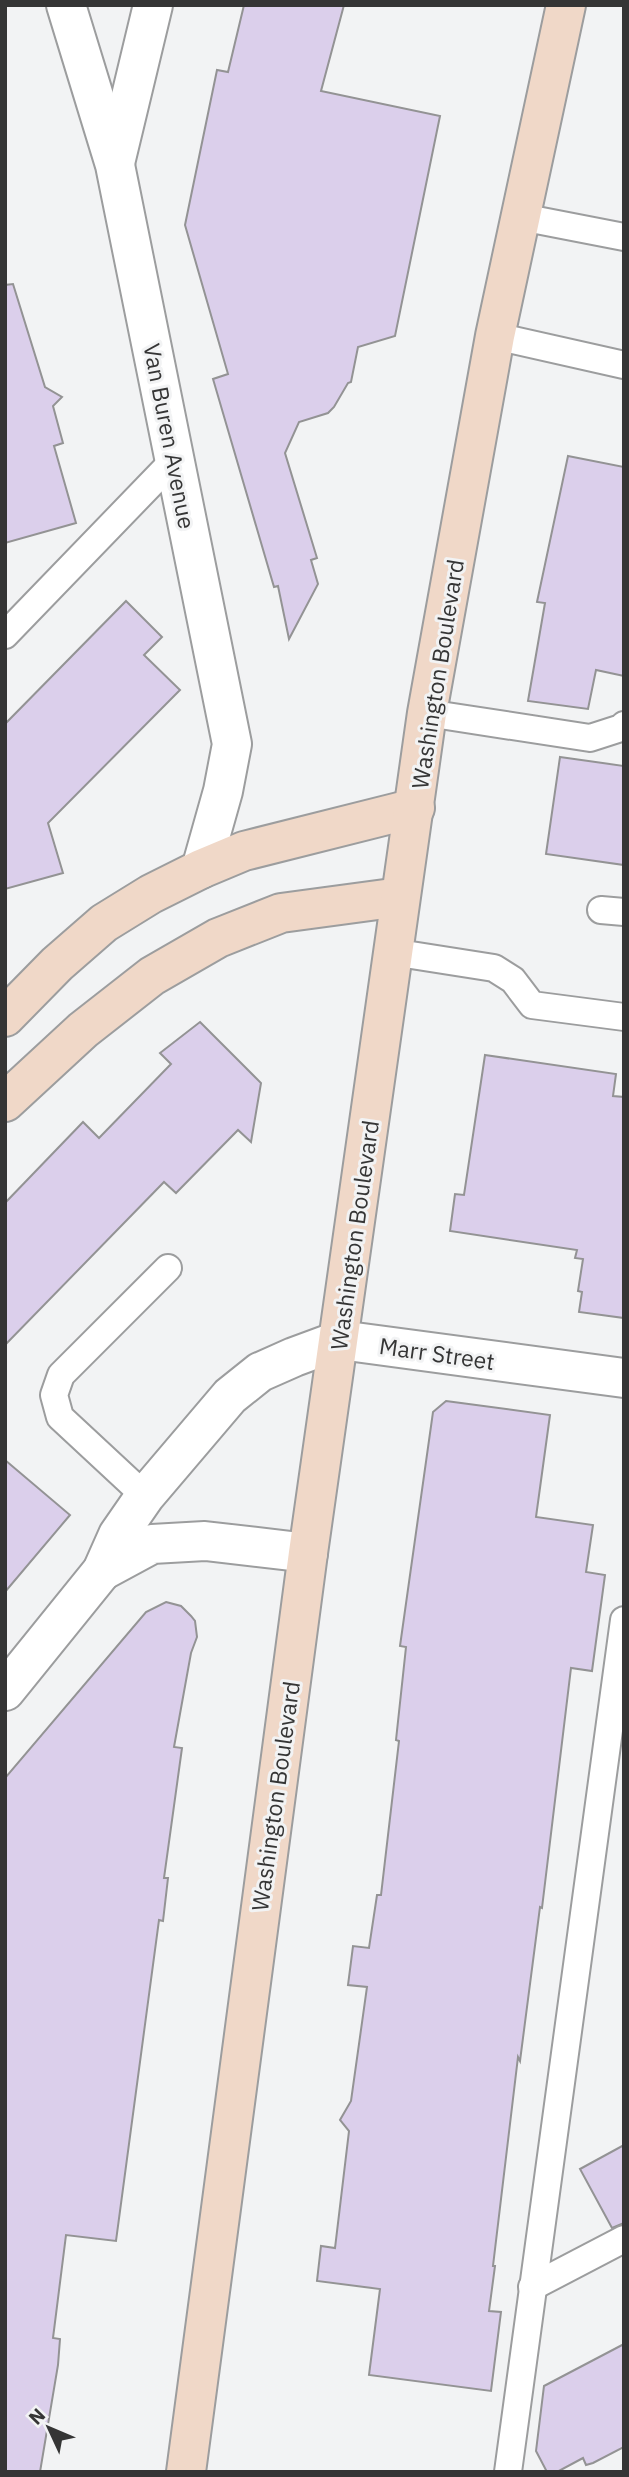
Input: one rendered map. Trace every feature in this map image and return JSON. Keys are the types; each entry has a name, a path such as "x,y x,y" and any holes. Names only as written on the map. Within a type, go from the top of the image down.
{"main road":[{"name":"Washington Boulevard","path":"187,2472 308,1553 427,713 495,336 566,5"},
{"path":"5,1017 57,964 104,923 151,894 244,851 415,808"},
{"path":"5,1102 83,1030 152,976 218,938 281,913 400,897"}],"street":[{"name":"Van Buren Avenue","path":"66,5 115,165 232,744 223,790 201,869"},
{"path":"115,165 153,5"},
{"name":"Marr Street","path":"5,1691 102,1571 118,1535 145,1496 230,1396 260,1372 340,1340 624,1378"},
{"name":"Marr Street","path":"102,1571 152,1544 205,1541 308,1553"}],"lane":[{"path":"521,217 624,237"},
{"path":"495,336 624,365"},
{"path":"5,635 175,459"},
{"path":"427,713 590,738 624,725"},
{"path":"392,952 494,968 513,980 532,1005 624,1017"},
{"path":"145,1496 60,1417 54,1395 61,1375 168,1268"},
{"path":"508,2472 624,1620"},
{"path":"532,2287 624,2239"}],"building":[{"path":"244,5 344,5 321,91 440,116 395,336 358,347 351,382 334,407 328,413 299,422 285,453 317,558 311,560 318,584 289,639 278,586 274,587 213,379 228,374 185,225 217,70 228,72"},
{"path":"13,284 45,387 62,397 53,406 63,443 54,446 76,523 5,543 5,285"},
{"path":"568,456 624,467 624,676 596,670 588,709 528,701 545,603 537,602"},
{"path":"126,601 162,637 144,655 180,690 48,823 63,873 5,889 5,724"},
{"path":"560,757 624,766 624,865 546,854"},
{"path":"200,1022 261,1083 251,1142 238,1130 176,1193 164,1182 5,1345 5,1203 83,1122 99,1138 171,1064 160,1053"},
{"path":"485,1055 616,1074 613,1096 624,1097 624,1318 579,1312 582,1292 578,1291 583,1259 575,1258 577,1250 450,1231 455,1194 464,1195"},
{"path":"446,1401 550,1415 536,1517 593,1525 586,1572 605,1575 592,1671 571,1668 542,1908 540,1907 520,2061 518,2057 493,2266 489,2311 501,2312 491,2391 369,2375 380,2289 317,2281 321,2246 335,2248 349,2131 340,2120 351,2101 367,1987 348,1985 353,1946 369,1948 377,1895 381,1895 399,1741 396,1740 406,1647 400,1646 433,1412"},
{"path":"5,1460 70,1515 5,1592"},
{"path":"166,1602 181,1606 191,1616 195,1621 197,1637 191,1653 174,1747 182,1748 164,1878 168,1878 163,1921 159,1920 116,2241 66,2235 53,2338 60,2339 58,2365 40,2472 5,2472 5,1778 146,1612"},
{"path":"624,2145 624,2223 612,2228 580,2169"},
{"path":"624,2344 624,2447 593,2463 586,2465 583,2458 557,2472 547,2472 536,2451 544,2386"}]}
